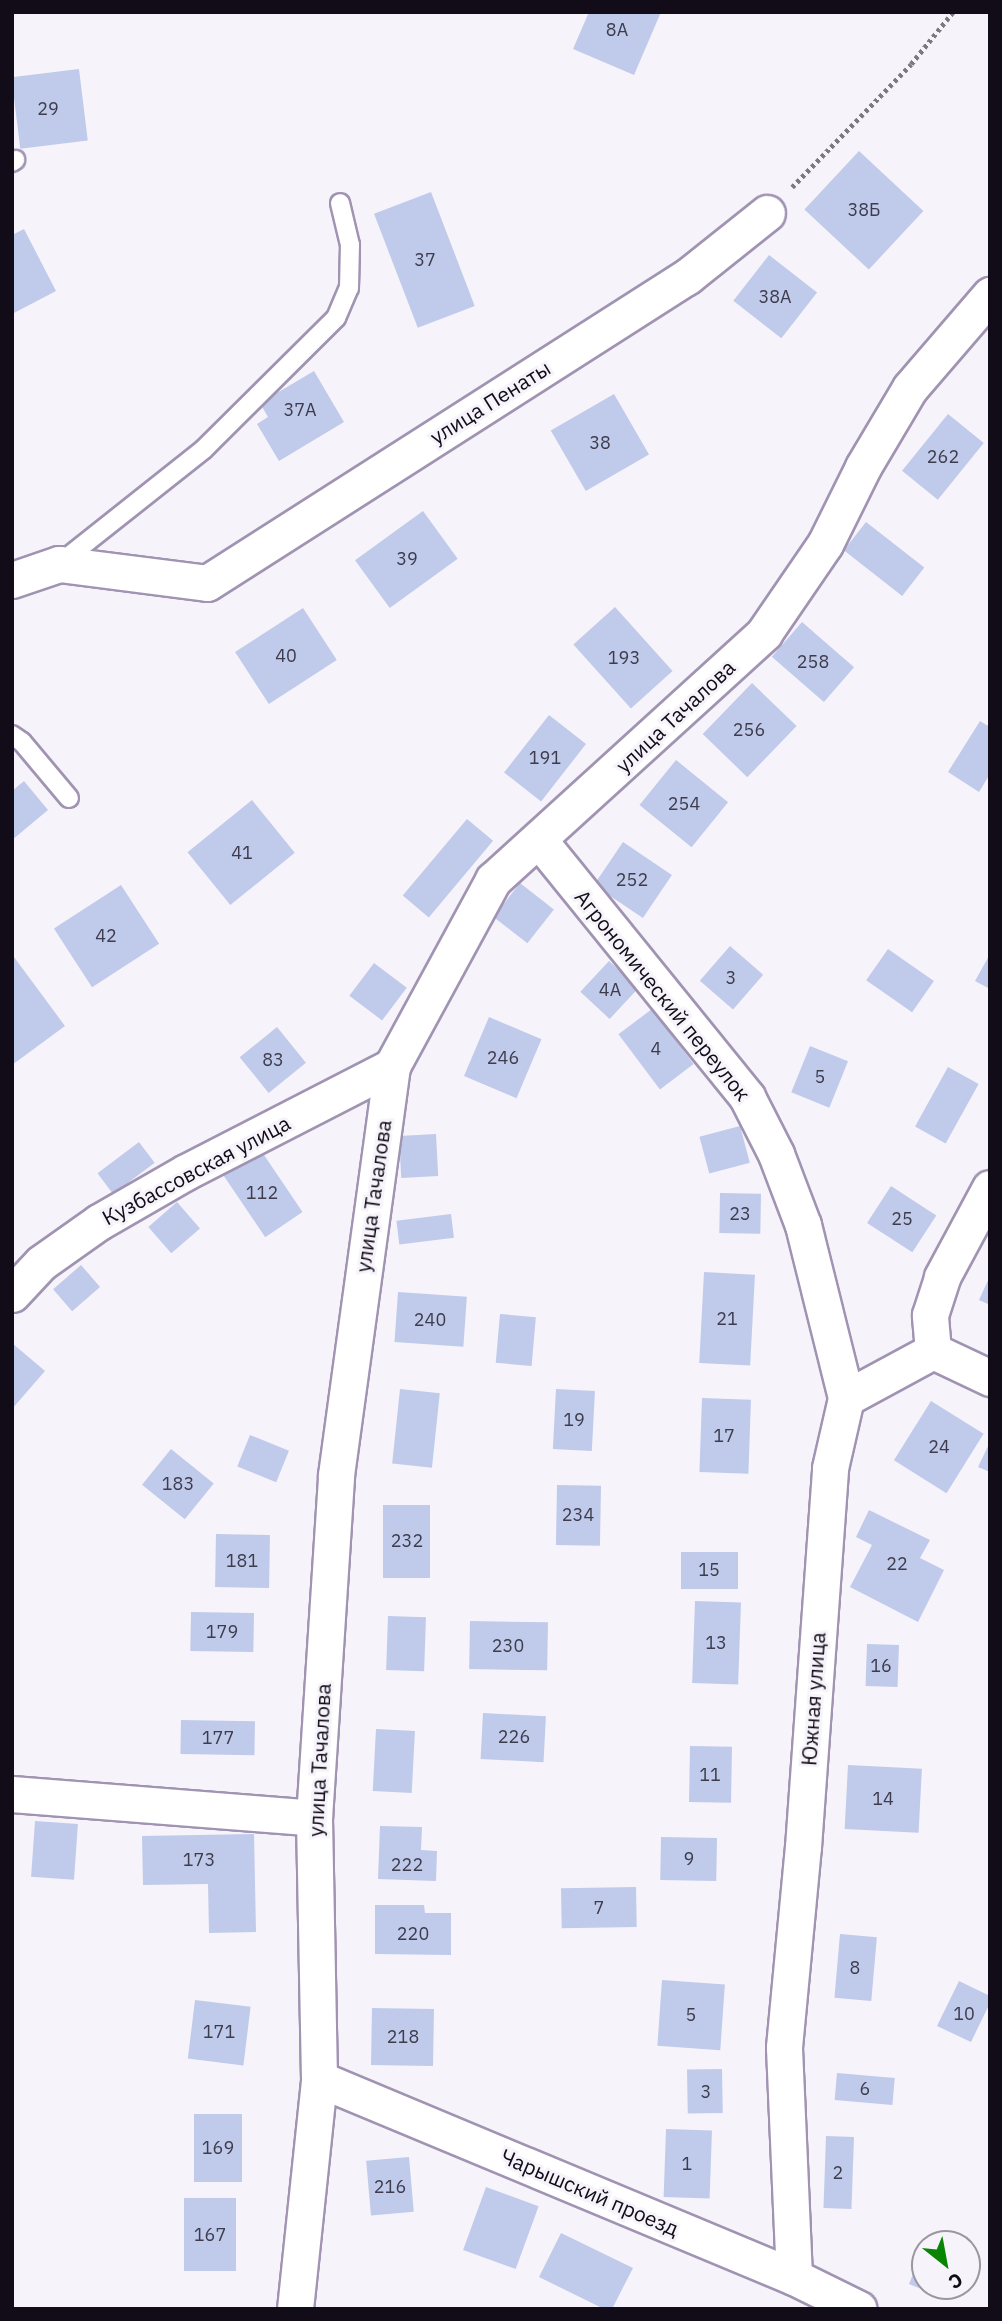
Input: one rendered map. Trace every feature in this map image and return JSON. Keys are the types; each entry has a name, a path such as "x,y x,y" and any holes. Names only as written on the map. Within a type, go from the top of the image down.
{"street":[{"name":"улица Пенаты","path":"59,564 207,583 688,276 767,213"},
{"name":"улица Тачалова","path":"295,2309 319,2079 314,1818 335,1475 392,1066 493,880 764,634 825,544 863,467 910,388 990,295"},
{"path":"12,580 59,564"},
{"name":"Агрономический переулок","path":"539,840 747,1097 776,1154 803,1225 846,1398"},
{"name":"Кузбассовская улица","path":"12,1294 41,1263 99,1222 186,1172 392,1066"},
{"path":"933,1351 930,1315 942,1277 990,1188"},
{"path":"846,1398 933,1351"},
{"path":"933,1351 990,1378"},
{"name":"Южная улица","path":"794,2277 785,2047 803,1847 830,1468 846,1398"},
{"path":"12,1794 314,1818"},
{"name":"Чарышский проезд","path":"319,2079 794,2277 859,2309"}],"lane":[{"path":"59,564 204,449 336,318 349,288 350,244 340,203"},
{"path":"12,735 22,742 69,798"}],"path":[{"path":"767,213 911,64 953,12"}],"building":[{"path":"589,12 661,12 634,75 573,49"},
{"path":"79,69 88,140 20,149 12,77"},
{"path":"859,151 923,211 869,270 804,210"},
{"path":"431,192 475,306 418,328 374,214"},
{"path":"24,229 56,291 12,314 12,235"},
{"path":"769,255 817,293 781,338 733,301"},
{"path":"314,371 344,422 279,461 257,424 268,417 260,403"},
{"path":"614,394 649,455 586,491 551,430"},
{"path":"948,414 984,443 938,500 902,471"},
{"path":"423,511 458,559 390,608 355,560"},
{"path":"866,522 924,568 902,596 844,550"},
{"path":"615,607 673,671 631,708 573,644"},
{"path":"303,608 337,660 269,704 235,652"},
{"path":"802,622 854,667 824,702 772,657"},
{"path":"752,683 797,726 747,777 703,734"},
{"path":"549,715 586,744 541,801 504,773"},
{"path":"980,721 990,727 990,774 979,792 948,772"},
{"path":"676,760 728,802 692,847 639,805"},
{"path":"24,781 48,810 12,840 12,791"},
{"path":"252,800 295,853 230,905 187,852"},
{"path":"467,819 493,841 429,917 403,896"},
{"path":"623,842 672,875 643,918 594,885"},
{"path":"520,883 554,909 527,943 494,917"},
{"path":"121,885 159,944 92,987 54,929"},
{"path":"730,946 763,975 733,1010 700,981"},
{"path":"888,949 934,981 912,1012 866,980"},
{"path":"990,954 990,989 975,981"},
{"path":"14,957 65,1026 12,1065 12,959"},
{"path":"609,961 638,988 610,1019 580,992"},
{"path":"374,963 407,988 382,1020 349,996"},
{"path":"652,1009 694,1064 660,1089 618,1034"},
{"path":"489,1017 541,1039 516,1098 464,1076"},
{"path":"277,1027 306,1063 269,1093 240,1057"},
{"path":"810,1046 848,1061 829,1108 791,1092"},
{"path":"948,1067 979,1084 946,1143 915,1126"},
{"path":"740,1126 750,1163 709,1174 699,1137"},
{"path":"436,1134 438,1176 401,1178 399,1136"},
{"path":"139,1142 155,1163 113,1194 97,1173"},
{"path":"260,1149 302,1212 265,1237 223,1174"},
{"path":"891,1186 936,1215 912,1252 867,1223"},
{"path":"720,1193 761,1194 760,1234 719,1233"},
{"path":"177,1202 200,1228 171,1253 148,1227"},
{"path":"451,1214 454,1238 399,1245 396,1221"},
{"path":"81,1265 100,1287 72,1311 53,1289"},
{"path":"704,1272 755,1275 750,1366 699,1363"},
{"path":"990,1276 990,1305 979,1300"},
{"path":"398,1292 467,1297 463,1347 395,1342"},
{"path":"500,1314 536,1317 532,1366 496,1363"},
{"path":"12,1343 45,1371 12,1409"},
{"path":"400,1389 440,1393 432,1468 392,1464"},
{"path":"556,1389 595,1391 592,1451 553,1449"},
{"path":"702,1398 751,1400 748,1474 699,1472"},
{"path":"931,1401 984,1434 946,1493 894,1460"},
{"path":"250,1435 289,1451 276,1482 237,1467"},
{"path":"990,1442 990,1472 978,1467"},
{"path":"171,1449 214,1484 185,1519 142,1485"},
{"path":"557,1485 601,1486 600,1546 556,1545"},
{"path":"383,1505 430,1505 430,1578 383,1578"},
{"path":"869,1510 930,1540 920,1558 944,1570 918,1622 850,1587 872,1545 856,1537"},
{"path":"216,1534 270,1535 269,1588 215,1587"},
{"path":"681,1552 738,1552 738,1589 681,1589"},
{"path":"695,1601 741,1603 738,1685 692,1683"},
{"path":"191,1612 254,1613 253,1652 190,1651"},
{"path":"388,1616 426,1617 424,1671 386,1670"},
{"path":"470,1621 548,1622 547,1670 469,1669"},
{"path":"867,1644 899,1645 898,1687 866,1686"},
{"path":"483,1713 546,1716 544,1762 481,1759"},
{"path":"181,1720 255,1721 254,1755 180,1754"},
{"path":"376,1729 415,1731 412,1793 373,1791"},
{"path":"690,1746 732,1747 731,1803 689,1802"},
{"path":"848,1765 922,1769 919,1833 845,1829"},
{"path":"35,1821 78,1824 74,1880 31,1877"},
{"path":"380,1826 422,1827 421,1850 437,1851 436,1881 378,1879"},
{"path":"254,1834 256,1932 209,1933 208,1884 143,1885 142,1836"},
{"path":"661,1837 717,1838 716,1881 660,1880"},
{"path":"636,1887 637,1927 562,1928 561,1888"},
{"path":"375,1905 424,1905 425,1913 451,1913 451,1955 375,1954"},
{"path":"840,1934 877,1937 871,2001 834,1998"},
{"path":"662,1980 725,1984 720,2050 657,2046"},
{"path":"959,1981 990,1996 990,2003 971,2042 937,2026"},
{"path":"195,2000 251,2007 243,2065 188,2059"},
{"path":"372,2008 434,2009 433,2066 371,2065"},
{"path":"722,2069 723,2113 688,2114 687,2070"},
{"path":"837,2073 895,2078 892,2105 835,2100"},
{"path":"194,2114 242,2114 242,2182 194,2182"},
{"path":"666,2129 712,2131 710,2199 664,2197"},
{"path":"826,2136 854,2137 851,2209 823,2208"},
{"path":"409,2157 414,2212 371,2216 366,2161"},
{"path":"486,2187 539,2206 516,2269 463,2250"},
{"path":"184,2198 236,2198 236,2271 184,2271"},
{"path":"561,2233 633,2268 612,2309 604,2309 539,2277"}]}
